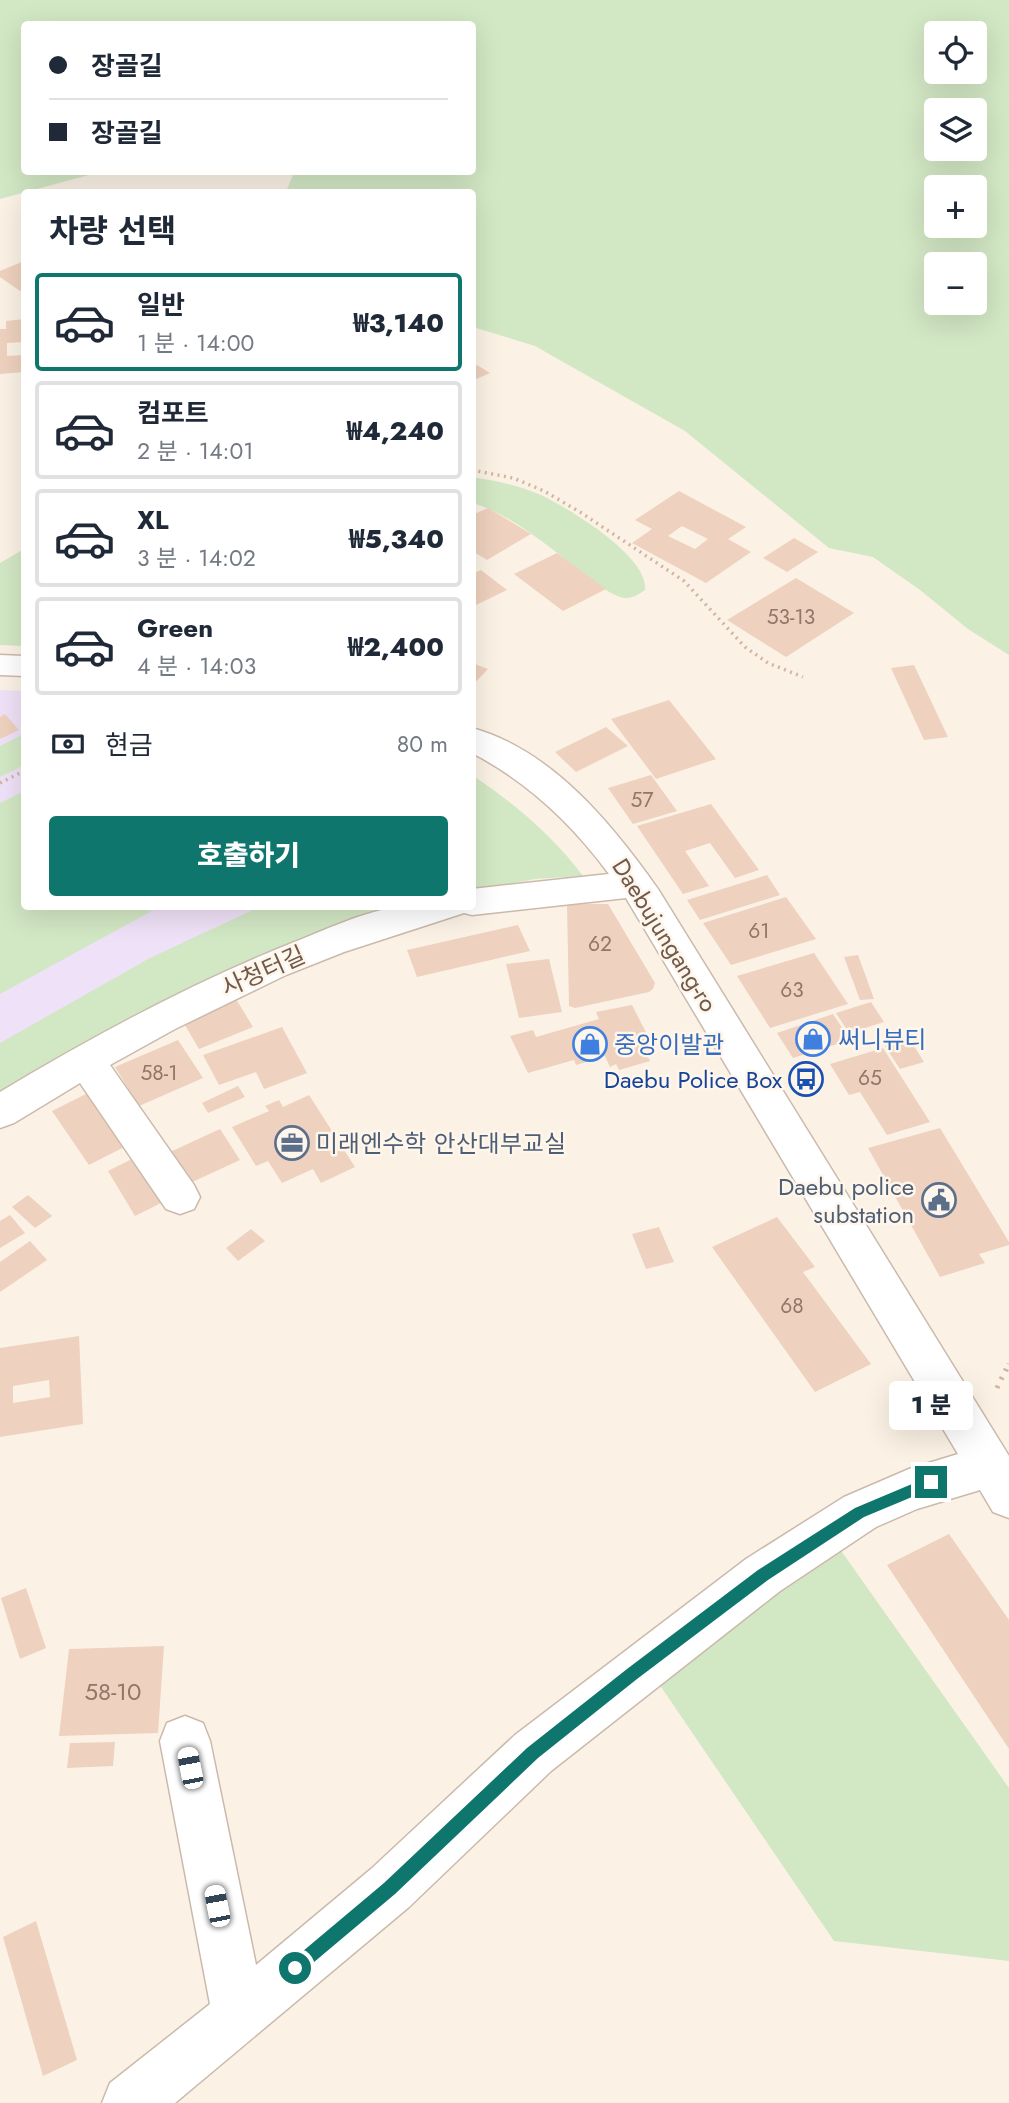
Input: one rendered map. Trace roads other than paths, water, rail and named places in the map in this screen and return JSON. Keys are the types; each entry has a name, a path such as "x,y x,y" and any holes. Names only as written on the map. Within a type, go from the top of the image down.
{"street":[{"path":"0,665 21,666"},
{"name":"Daebujungang-ro","path":"476,741 510,759 550,788 582,815 610,848 635,884 999,1481"},
{"path":"476,902 635,884"},
{"name":"사청터길","path":"0,1112 85,1059 182,1008 301,953 403,917 433,910"},
{"path":"85,1059 180,1197"},
{"path":"130,2103 390,1888 533,1753 763,1575 860,1512 909,1490 999,1481"},
{"path":"185,1741 239,2015"}],"place":[{"name":"써니뷰티","path":"813,1039"},
{"name":"중앙이발관","path":"590,1044"},
{"name":"Daebu Police Box","path":"806,1079"},
{"name":"미래엔수학 안산대부교실","path":"292,1143"},
{"name":"Daebu police substation","path":"939,1200"}]}
